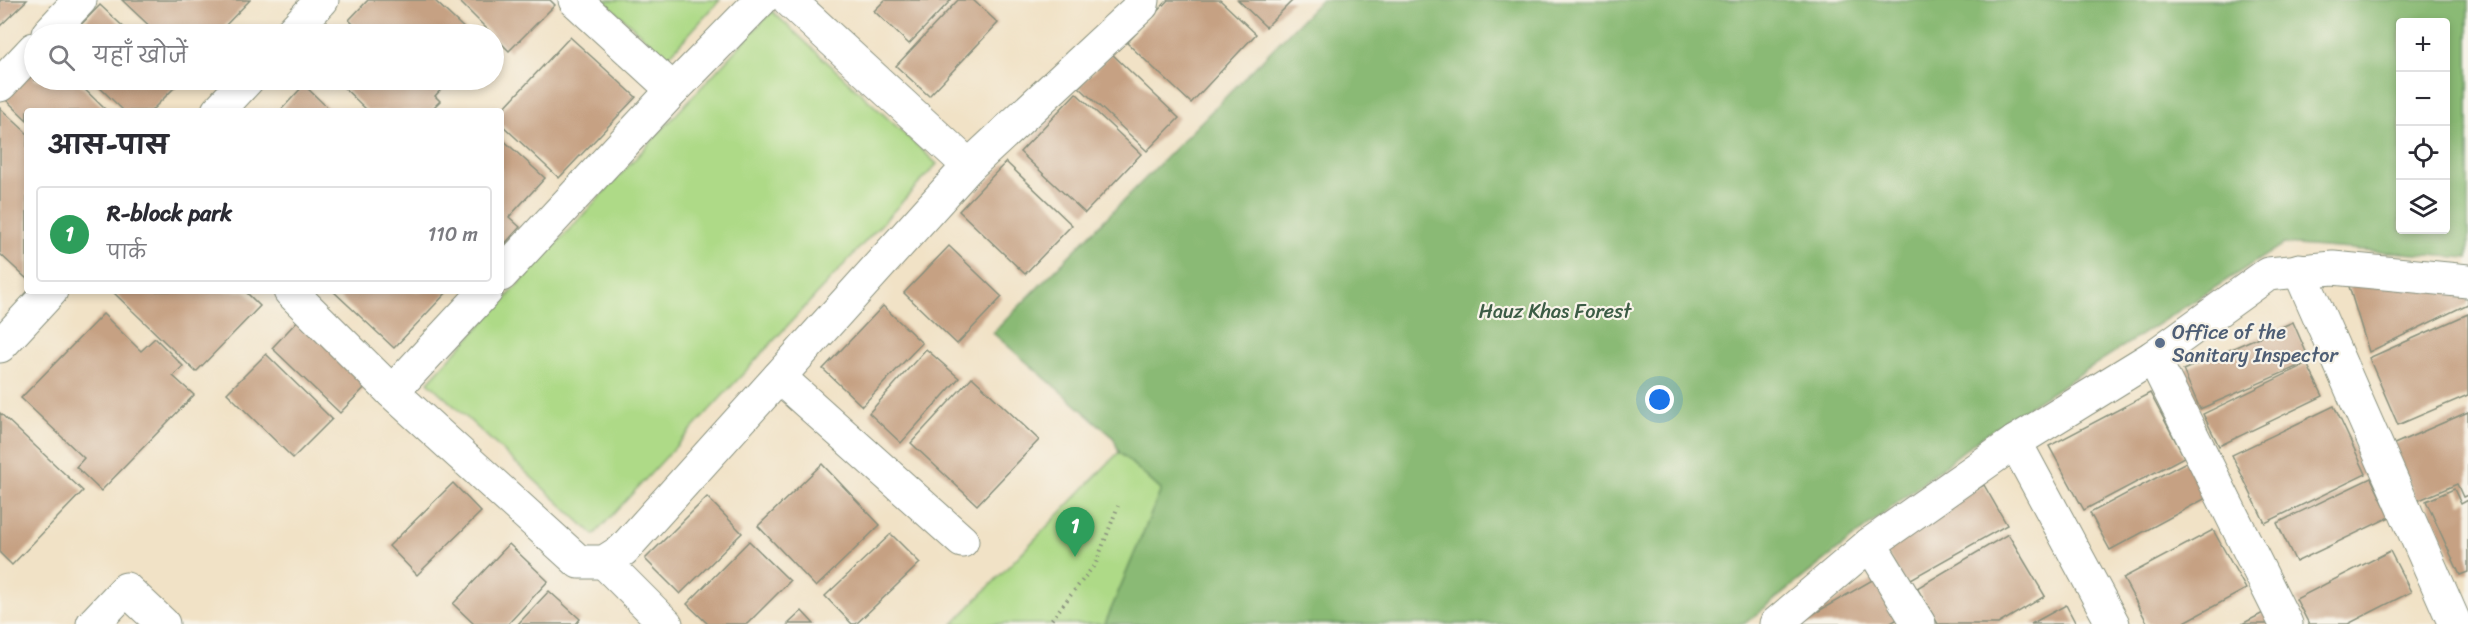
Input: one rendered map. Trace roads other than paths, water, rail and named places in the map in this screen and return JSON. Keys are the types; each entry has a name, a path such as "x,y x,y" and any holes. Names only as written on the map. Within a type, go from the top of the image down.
{"street":[{"path":"299,24 322,0"},
{"path":"575,0 673,90"},
{"path":"504,272 673,90 761,0"},
{"path":"789,0 969,166"},
{"path":"293,294 393,392 579,562 604,562 623,550 969,166 1142,5 1143,0"},
{"path":"56,24 76,1"},
{"path":"0,85 24,60"},
{"path":"221,108 238,90"},
{"path":"1776,624 1870,544 2015,442 2153,357 2268,274 2333,268 2468,281"},
{"path":"2299,270 2455,624"},
{"path":"1,344 48,294"},
{"path":"393,392 483,294"},
{"path":"2153,357 2286,624"},
{"path":"779,377 962,541"},
{"path":"2015,442 2113,624"},
{"path":"1870,544 1919,624"},
{"path":"604,562 666,624"},
{"path":"93,624 126,589 163,624"}],"place":[{"name":"Office of the Sanitary Inspector","path":"2160,343"},
{"name":"R-block park","path":"1075,557"}],"park label":[{"name":"Hauz Khas Forest","path":"1555,311"}]}
